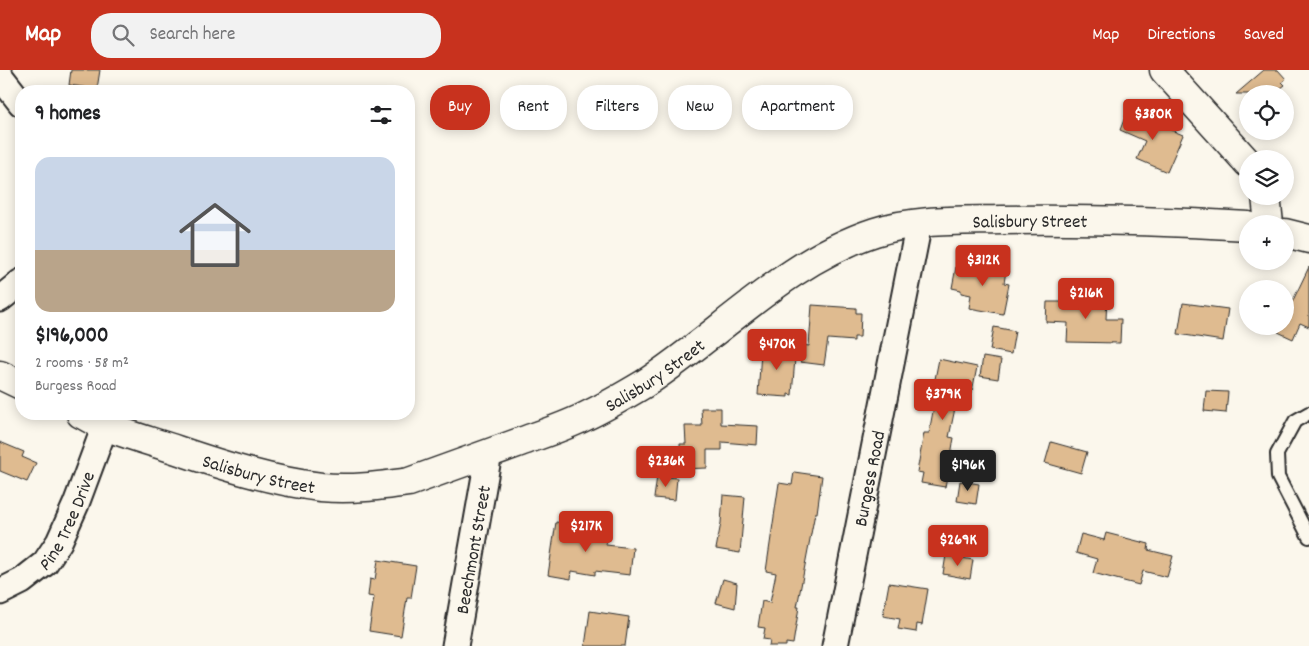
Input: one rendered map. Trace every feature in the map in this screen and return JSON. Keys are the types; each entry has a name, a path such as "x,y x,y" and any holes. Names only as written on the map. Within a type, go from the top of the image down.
{"main road":[{"path":"1164,70 1239,153"},
{"name":"Salisbury Street","path":"92,420 104,426 231,468 281,480 322,487 369,487 409,482 582,418 631,392 673,364 780,281 822,255 875,232 907,224 941,221 1058,219 1239,226"},
{"path":"1294,235 1309,239"},
{"path":"0,375 15,382"}],"street":[{"path":"0,76 15,95"},
{"name":"Burgess Road","path":"835,646 919,223"},
{"path":"0,299 15,287"},
{"name":"Pine Tree Drive","path":"0,592 22,581 45,563 60,542 104,426"},
{"name":"Beechmont Street","path":"455,646 489,453"}],"lane":[{"path":"1309,413 1295,421 1277,454 1278,477 1309,537"}],"building":[{"path":"71,70 100,70 98,85 69,85"},
{"path":"1264,70 1278,70 1286,79 1282,82 1285,85 1246,85"},
{"path":"1127,112 1183,135 1167,172 1137,159 1145,141 1120,130"},
{"path":"966,264 1006,271 1004,283 1009,284 1003,314 969,308 971,295 961,293 961,290 952,288 956,267 965,268"},
{"path":"1309,267 1309,327 1300,323 1293,339 1284,335 1294,335 1294,298"},
{"path":"1073,296 1107,297 1106,319 1121,319 1120,343 1067,342 1068,323 1046,322 1047,302 1073,302"},
{"path":"1183,303 1228,309 1223,341 1178,334"},
{"path":"812,305 856,308 856,313 861,313 860,337 854,337 854,341 828,339 824,365 800,362 802,345 809,346"},
{"path":"994,327 1015,331 1011,354 990,350"},
{"path":"765,344 796,346 792,395 788,394 788,397 758,395 761,352 765,352"},
{"path":"983,357 1001,360 998,379 980,376"},
{"path":"939,359 977,367 972,392 959,389 949,437 954,438 945,487 921,483 923,473 917,472 924,433 929,433 936,395 932,394"},
{"path":"1206,391 1228,392 1226,413 1204,411"},
{"path":"701,408 721,408 721,424 758,426 757,445 722,442 722,450 707,450 707,468 681,469 680,444 686,444 685,426 702,426"},
{"path":"0,442 24,452 22,457 36,463 27,482 0,471"},
{"path":"1051,442 1087,452 1081,473 1045,463"},
{"path":"794,472 822,476 817,513 815,513 797,607 799,607 793,644 786,643 786,646 769,646 770,640 763,639 765,628 758,627 762,601 770,603 776,573 766,571 779,483 792,485"},
{"path":"657,476 677,478 675,500 654,498"},
{"path":"960,481 979,484 976,504 957,501"},
{"path":"723,495 745,497 740,553 716,549 721,523"},
{"path":"556,522 584,526 584,532 607,535 606,545 633,548 630,575 595,571 595,575 572,571 571,579 548,575"},
{"path":"1106,533 1149,544 1148,550 1173,556 1167,577 1143,571 1139,585 1093,573 1097,559 1076,553 1081,534 1104,540"},
{"path":"946,555 973,560 970,579 943,574"},
{"path":"378,560 416,566 411,598 407,598 401,636 369,631 374,597 368,596 370,579 375,580"},
{"path":"723,579 737,583 735,608 716,603"},
{"path":"889,583 928,589 922,625 917,624 916,632 898,629 900,619 883,616"},
{"path":"590,611 629,617 625,646 585,646"}]}
